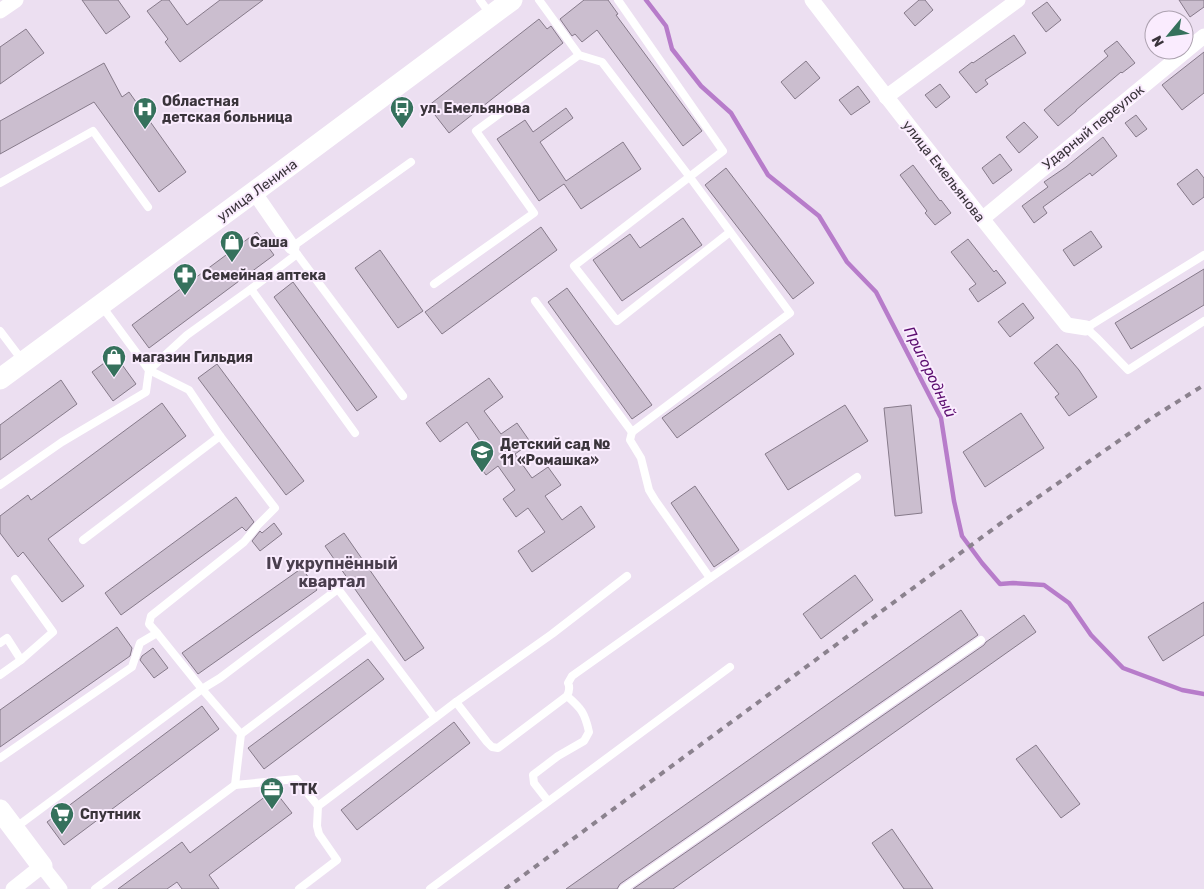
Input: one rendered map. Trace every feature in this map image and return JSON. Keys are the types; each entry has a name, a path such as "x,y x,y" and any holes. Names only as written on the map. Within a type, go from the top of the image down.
{"main road":[{"name":"улица Ленина","path":"0,379 254,192 485,8 512,0"},
{"path":"0,810 42,866"}],"street":[{"path":"0,12 16,0"},
{"name":"улица Емельянова","path":"812,0 886,97 1067,325 1086,328"},
{"path":"886,97 1018,0"},
{"name":"Ударный переулок","path":"982,219 1204,36"},
{"path":"254,192 294,251"},
{"path":"13,889 42,866 55,887"}],"lane":[{"path":"539,0 579,54 602,62 790,312 632,432 630,440 641,458 654,500 710,578"},
{"path":"618,0 723,151 574,266 617,321 730,232"},
{"path":"434,284 534,213 476,131 579,54"},
{"path":"0,183 93,132 148,207"},
{"path":"0,485 62,442 146,392 150,370 187,335 250,290 294,251 411,162"},
{"path":"294,251 403,396"},
{"path":"1204,255 1086,328 1128,370 1204,321"},
{"path":"250,290 355,433"},
{"path":"535,301 632,432"},
{"path":"101,304 150,370 189,390 220,436 275,508 244,542 151,616 149,624 241,734"},
{"path":"0,331 23,362"},
{"path":"82,540 220,436"},
{"path":"456,702 487,742 492,747 498,748 567,696 570,686 568,683 572,676 710,578 857,478"},
{"path":"318,806 628,576"},
{"path":"0,675 21,660 53,632 15,579"},
{"path":"14,829 338,589 435,718"},
{"path":"0,758 132,667 140,643 157,633"},
{"path":"235,785 241,734 372,634"},
{"path":"0,643 7,638 21,660"},
{"path":"624,889 981,640"},
{"path":"430,889 730,667"},
{"path":"548,801 534,783 533,775 558,756 584,741 589,732 587,722 580,708 567,696"},
{"path":"95,889 235,785 296,779 318,806 317,826 319,834 337,860 299,889"}],"building":[{"path":"82,0 118,0 130,17 106,34"},
{"path":"162,0 169,0 187,25 220,0 263,0 180,62 165,42 168,39 147,11"},
{"path":"584,0 608,0 618,14 616,15 702,131 683,146 597,30 582,42 575,34 572,36 560,19"},
{"path":"919,0 925,0 933,10 915,26 904,13"},
{"path":"1179,0 1204,0 1204,7 1194,14 1194,10 1185,10"},
{"path":"1047,2 1061,20 1046,32 1032,13"},
{"path":"539,19 547,29 551,26 563,43 449,133 428,106"},
{"path":"26,29 44,53 0,84 0,47"},
{"path":"1014,35 1026,53 985,80 988,84 976,93 959,72"},
{"path":"1117,41 1135,63 1121,72 1058,126 1044,110 1108,56 1104,51"},
{"path":"1204,52 1204,93 1182,110 1162,85"},
{"path":"806,61 820,78 795,99 781,82"},
{"path":"104,63 122,97 129,92 186,172 159,192 94,102 0,154 0,121"},
{"path":"940,84 950,97 936,108 925,95"},
{"path":"858,86 870,102 851,115 839,100"},
{"path":"566,108 573,118 540,142 566,181 623,142 641,169 581,209 564,184 539,201 497,139 525,120 533,132"},
{"path":"1136,115 1147,129 1136,137 1125,123"},
{"path":"1024,122 1038,137 1019,153 1006,137"},
{"path":"1103,137 1117,156 1092,176 1090,173 1043,207 1047,213 1034,223 1022,206 1048,187 1044,182"},
{"path":"1000,154 1012,170 993,184 982,168"},
{"path":"913,165 951,213 935,225 900,175"},
{"path":"726,168 814,283 793,299 705,185"},
{"path":"1197,169 1204,178 1204,197 1193,205 1177,184"},
{"path":"683,218 702,245 622,301 593,260 630,234 640,248"},
{"path":"541,227 557,250 442,334 425,312"},
{"path":"1091,231 1102,247 1074,266 1063,250"},
{"path":"257,232 274,255 149,348 132,325"},
{"path":"968,239 994,272 996,270 1006,283 978,302 969,289 976,284 951,252"},
{"path":"380,250 423,311 398,328 355,268"},
{"path":"1204,269 1204,305 1131,349 1115,323"},
{"path":"293,282 377,397 357,411 274,297"},
{"path":"567,288 652,405 632,419 548,302"},
{"path":"1023,303 1034,318 1010,337 998,322"},
{"path":"780,334 794,354 677,438 662,418"},
{"path":"1057,344 1079,370 1097,397 1069,416 1055,397 1059,394 1034,363"},
{"name":"магазин Гильдия","path":"115,355 136,384 113,401 92,372"},
{"path":"217,364 304,481 286,495 198,378"},
{"path":"489,378 503,397 484,411 501,434 517,423 531,443 515,454 532,478 548,467 561,485 545,496 562,520 581,506 595,527 532,572 518,551 545,532 528,508 516,517 503,499 515,490 498,466 486,475 472,456 484,447 467,422 440,442 426,423"},
{"path":"61,380 77,404 0,460 0,425"},
{"path":"162,403 186,436 48,539 84,586 62,602 23,552 18,557 0,533 0,516 28,495 31,500"},
{"path":"845,405 868,441 788,490 765,454"},
{"path":"911,405 922,513 895,516 884,408"},
{"path":"1021,413 1044,448 985,487 963,452"},
{"path":"695,486 739,550 714,567 671,503"},
{"path":"236,497 254,522 246,531 242,527 121,615 105,593"},
{"path":"274,523 282,534 260,551 252,541 260,531 262,533"},
{"path":"344,533 424,648 405,661 325,546"},
{"path":"302,568 317,590 198,674 182,653"},
{"path":"855,575 873,600 821,639 803,614"},
{"path":"1204,602 1204,635 1163,661 1148,637"},
{"path":"961,610 978,635 620,884 617,889 566,889"},
{"path":"1024,615 1036,632 673,889 633,889 984,645"},
{"path":"117,627 132,648 130,656 0,747 0,710"},
{"path":"153,648 168,668 154,678 140,660 142,656"},
{"path":"368,659 384,679 264,769 248,748"},
{"path":"202,706 219,729 64,845 47,822"},
{"path":"454,722 470,743 357,830 341,810"},
{"path":"1036,745 1080,804 1061,818 1016,759"},
{"path":"274,790 292,813 209,875 219,889 182,889 177,882 167,889 118,889 182,842 190,853"},
{"path":"892,829 933,889 904,889 872,843"}],"waterway":[{"name":"Пригородный","path":"646,0 666,26 672,49 701,86 731,113 768,175 819,216 847,262 876,292 941,418 954,501 962,536 982,563 1000,584 1044,585 1069,603 1091,635 1123,668 1182,690 1204,694"}],"railway":[{"path":"505,889 1008,518 1150,419 1204,385"}],"place":[{"name":"ул. Емельянова","path":"402,129"},
{"name":"Областная детская больница","path":"145,130"},
{"name":"Саша","path":"232,263"},
{"name":"Семейная аптека","path":"185,296"},
{"name":"магазин Гильдия","path":"114,378"},
{"name":"Детский сад № 11 «Ромашка»","path":"482,473"},
{"name":"ТТК","path":"272,810"},
{"name":"Спутник","path":"62,835"}],"district":[{"name":"IV укрупнённый квартал","path":"332,572"}]}
